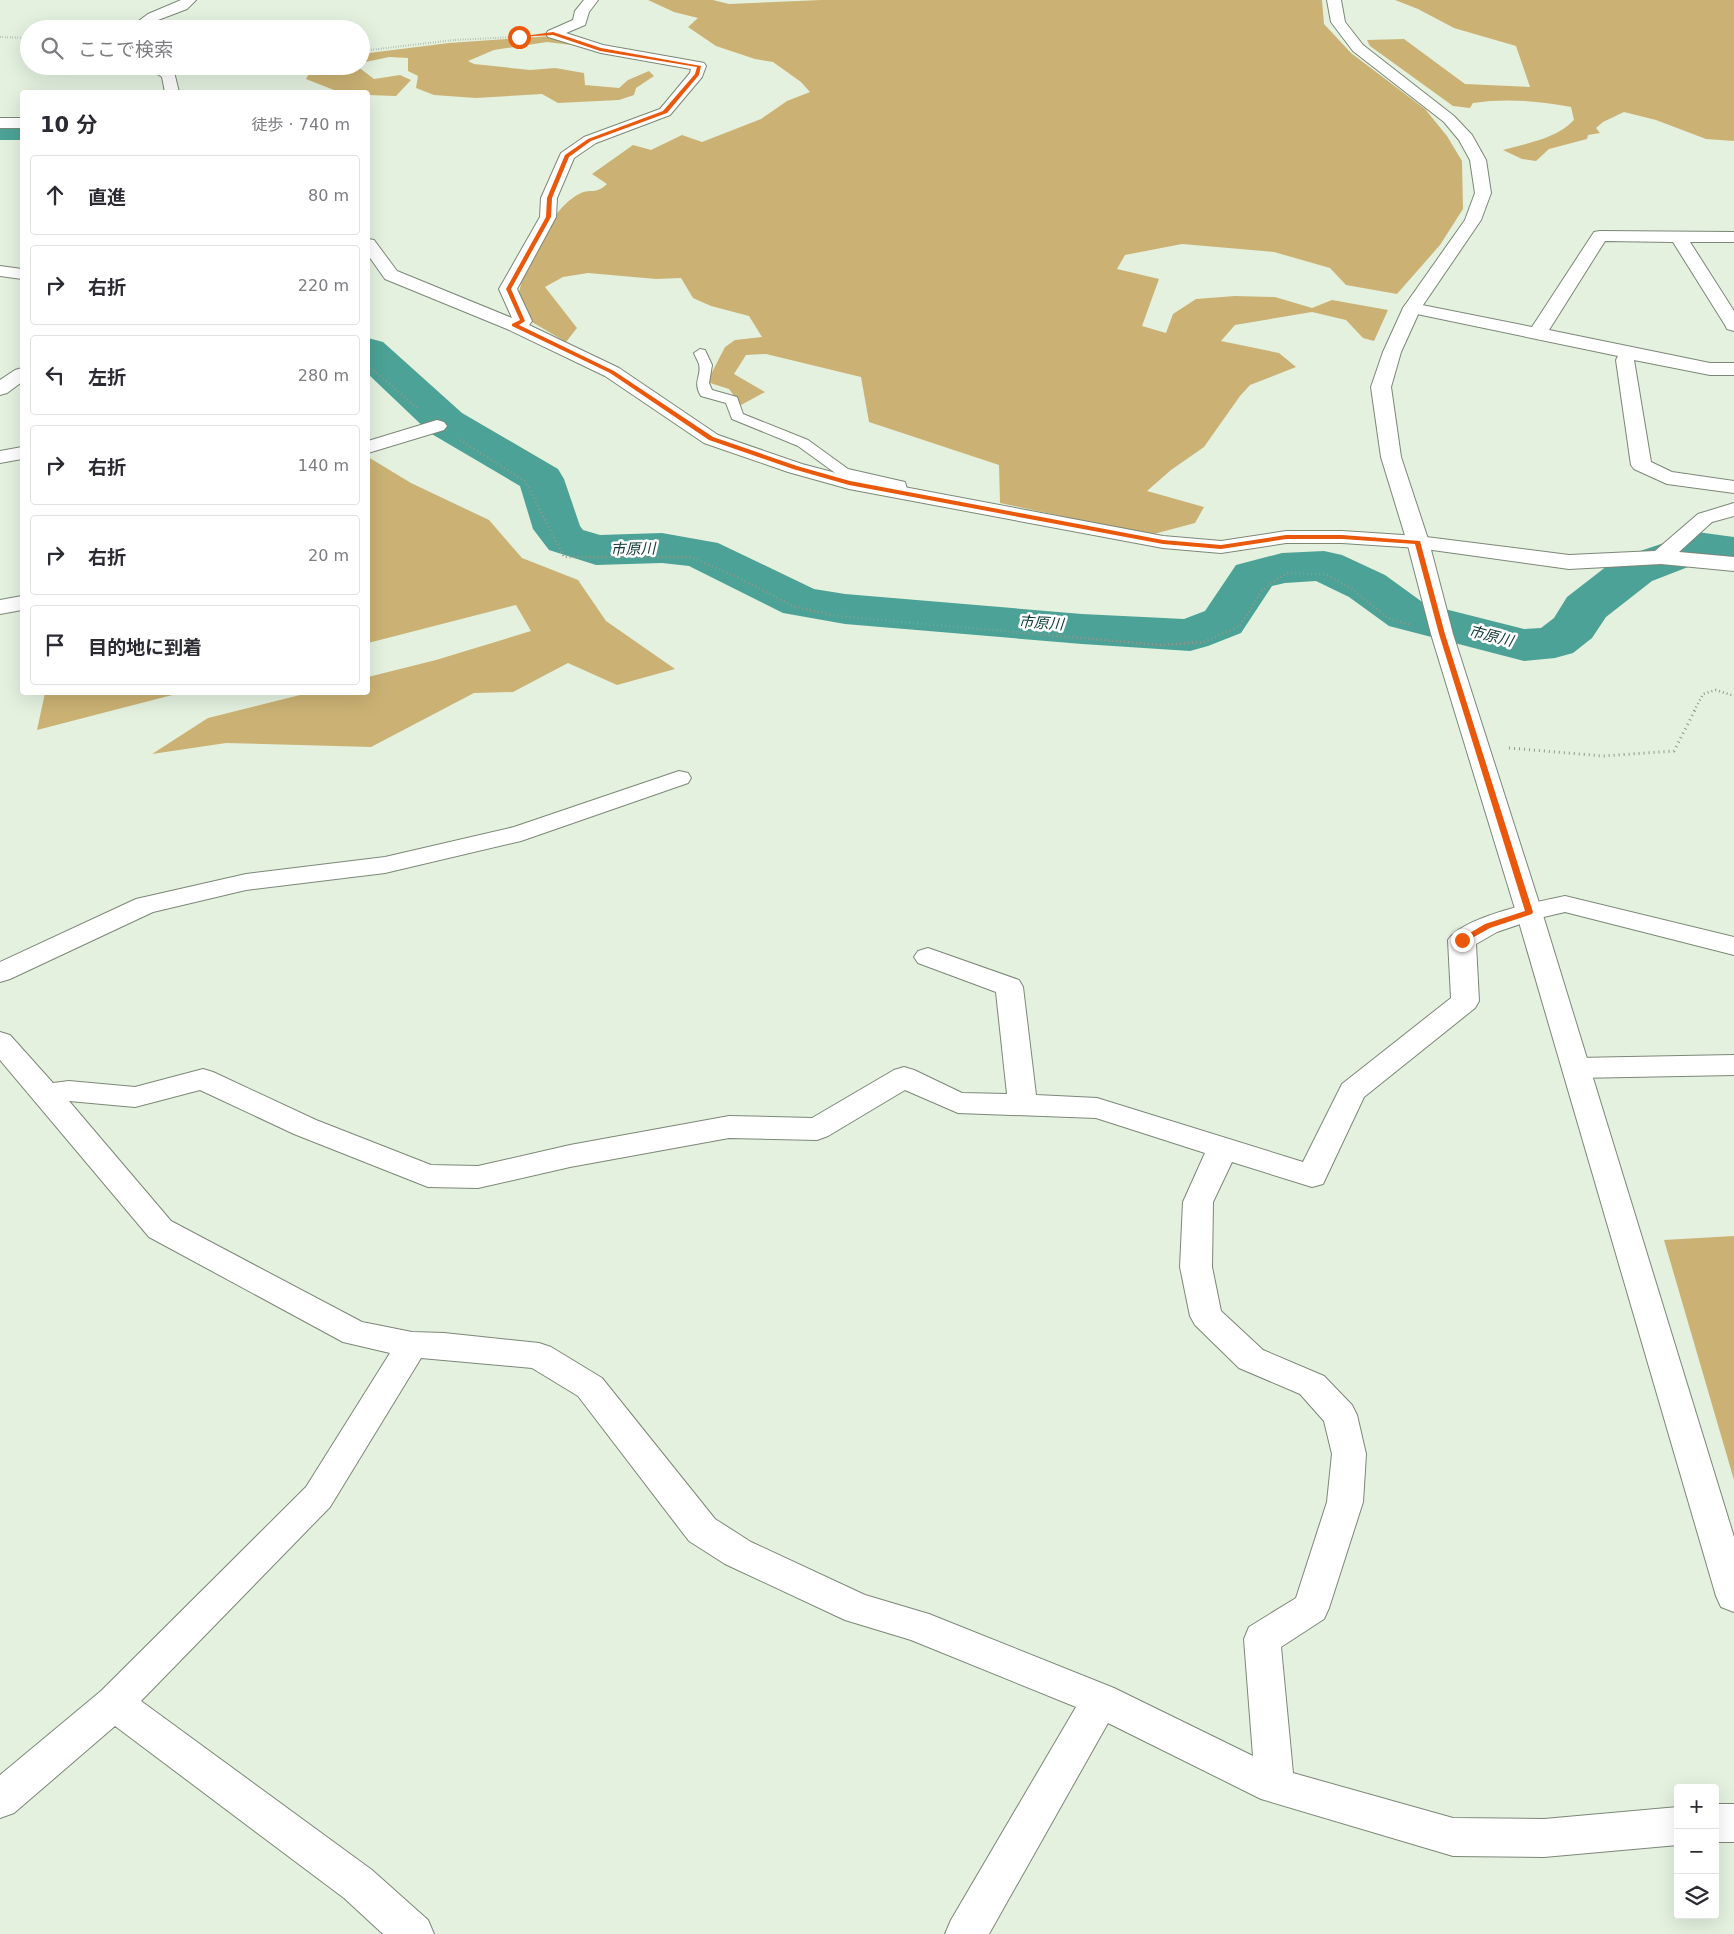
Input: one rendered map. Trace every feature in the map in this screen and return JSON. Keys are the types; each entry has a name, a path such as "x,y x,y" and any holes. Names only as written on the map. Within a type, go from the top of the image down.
{"street":[{"path":"148,20 182,6 189,0"},
{"path":"553,34 580,22 582,11 591,0"},
{"path":"1334,0 1338,22 1358,48 1449,119 1466,138 1478,160 1483,193 1473,220 1412,308 1392,352 1381,387 1391,457 1418,542 1440,625 1530,912 1734,1596"},
{"path":"514,325 523,321 508,289 548,217 549,198 567,156 590,140 665,112 697,74 699,66 600,49 553,34"},
{"path":"169,75 172,90"},
{"path":"0,123 20,124"},
{"path":"1538,334 1600,236 1734,237"},
{"path":"1678,236 1734,325"},
{"path":"370,248 383,277 514,325 612,372 711,439 795,468 849,483 1163,542 1221,547 1286,537 1342,537 1418,542 1569,562 1662,557 1734,564"},
{"path":"0,271 20,274"},
{"path":"1412,308 1710,369 1734,369"},
{"path":"1630,352 1625,360 1641,465 1667,478 1734,487"},
{"path":"0,389 20,375"},
{"path":"370,446 437,426"},
{"path":"0,457 20,453"},
{"path":"1662,557 1705,518 1734,509"},
{"path":"0,607 20,603"},
{"path":"0,973 145,905 246,882 385,865 521,833 679,778"},
{"path":"46,1094 68,1090 135,1097 203,1079 305,1127 428,1176 478,1177 570,1156 729,1128 817,1129 904,1077 958,1103 1098,1108 1312,1176 1352,1092 1464,1001 1462,940 1487,926 1530,912 1565,904 1734,946"},
{"path":"928,957 1009,987 1023,1106"},
{"path":"0,1042 160,1229 355,1333 412,1345 444,1346 539,1356 590,1387 702,1530 738,1553 858,1608 916,1625 1101,1700 1275,1786 1453,1838 1544,1838 1674,1826"},
{"path":"1576,1068 1734,1065"},
{"path":"1223,1148 1198,1202 1196,1267 1206,1316 1251,1359 1312,1385 1340,1415 1348,1454 1345,1502 1311,1608 1262,1640 1275,1786"},
{"path":"0,1800 114,1703 318,1497 412,1345"},
{"path":"966,1934 1101,1700"},
{"path":"114,1703 358,1884 412,1934"},
{"path":"1719,1822 1734,1823"}],"lane":[{"path":"700,352 706,365 702,383 706,393 732,400 737,416 803,443 843,472 900,485 900,493"}],"path":[{"path":"370,50 454,40 553,34"},
{"path":"0,37 20,38"},
{"path":"370,367 437,426 525,482 564,557 691,557 737,576 793,606 835,616 1161,645 1203,642 1240,626 1262,590 1287,573 1325,574 1352,588 1388,618 1440,625"},
{"path":"1478,745 1603,756 1674,751 1703,694 1716,690 1734,696"}],"shaded area":[{"path":"648,0 713,0 729,4 821,0 1322,0 1324,24 1351,53 1425,109 1447,136 1462,161 1463,209 1440,245 1397,294 1346,285 1330,268 1274,252 1182,244 1125,255 1117,269 1159,279 1142,326 1166,333 1173,314 1196,299 1235,296 1275,297 1312,308 1332,300 1388,310 1374,341 1363,338 1346,320 1312,312 1235,325 1221,341 1279,353 1296,367 1250,385 1204,447 1171,470 1147,491 1204,507 1195,523 1150,535 1000,503 999,465 869,422 861,377 766,354 746,355 734,374 765,392 741,405 729,389 707,382 725,347 735,340 762,337 749,316 711,306 693,298 681,278 656,279 588,273 563,277 545,287 577,328 566,342 520,315 519,291 523,276 550,222 569,201 579,194 600,189 607,184 592,174 633,145 651,150 682,135 702,142 761,119 787,101 810,92 801,82 773,62 755,59 716,46 688,27 698,18 674,12"},
{"path":"1395,0 1734,0 1734,141 1706,139 1656,120 1624,112 1603,122 1596,128 1600,133 1588,135 1587,139 1549,149 1536,161 1522,159 1503,150 1541,140 1559,132 1574,120 1571,107 1510,100 1473,103 1470,108 1453,106 1370,46 1367,40 1404,39 1465,84 1530,87 1516,46 1454,28 1418,9"},
{"path":"552,36 580,46 547,42 494,50 468,61 474,64 530,70 555,68 584,73 585,85 619,88 628,80 649,71 654,76 636,88 634,95 619,100 558,103 542,94 476,98 434,95 416,88 418,76 408,71 408,58 389,57 370,61 370,53 449,43"},
{"path":"308,75 369,75 374,79 400,75 411,80 396,96 370,95 370,90 334,90 306,79"},
{"path":"370,458 411,483 489,520 522,558 578,580 606,621 675,669 617,685 568,663 513,692 474,693 371,747 226,743 152,754 208,718 300,695 370,695 370,676 436,660 531,631 516,605 370,642"},
{"path":"44,695 172,695 37,730"},
{"path":"1734,1236 1734,1480 1664,1240"}],"waterway":[{"name":"市原川","path":"0,129 20,129"},
{"name":"市原川","path":"370,353 446,423 541,479 557,529 566,540 596,550 662,548 701,553 801,602 845,609 1082,629 1190,635 1223,622 1254,576 1282,568 1324,566 1367,586 1407,615 1524,645 1555,642 1574,627 1585,608 1634,570 1697,547 1734,552"}],"route":[{"path":"519,37 553,34 600,49 699,66 697,74 665,112 590,140 567,156 549,198 548,217 508,289 523,321 514,325 612,372 711,439 795,468 849,483 1163,542 1221,547 1286,537 1342,537 1418,542 1442,634 1530,912 1487,926 1462,940"}]}
